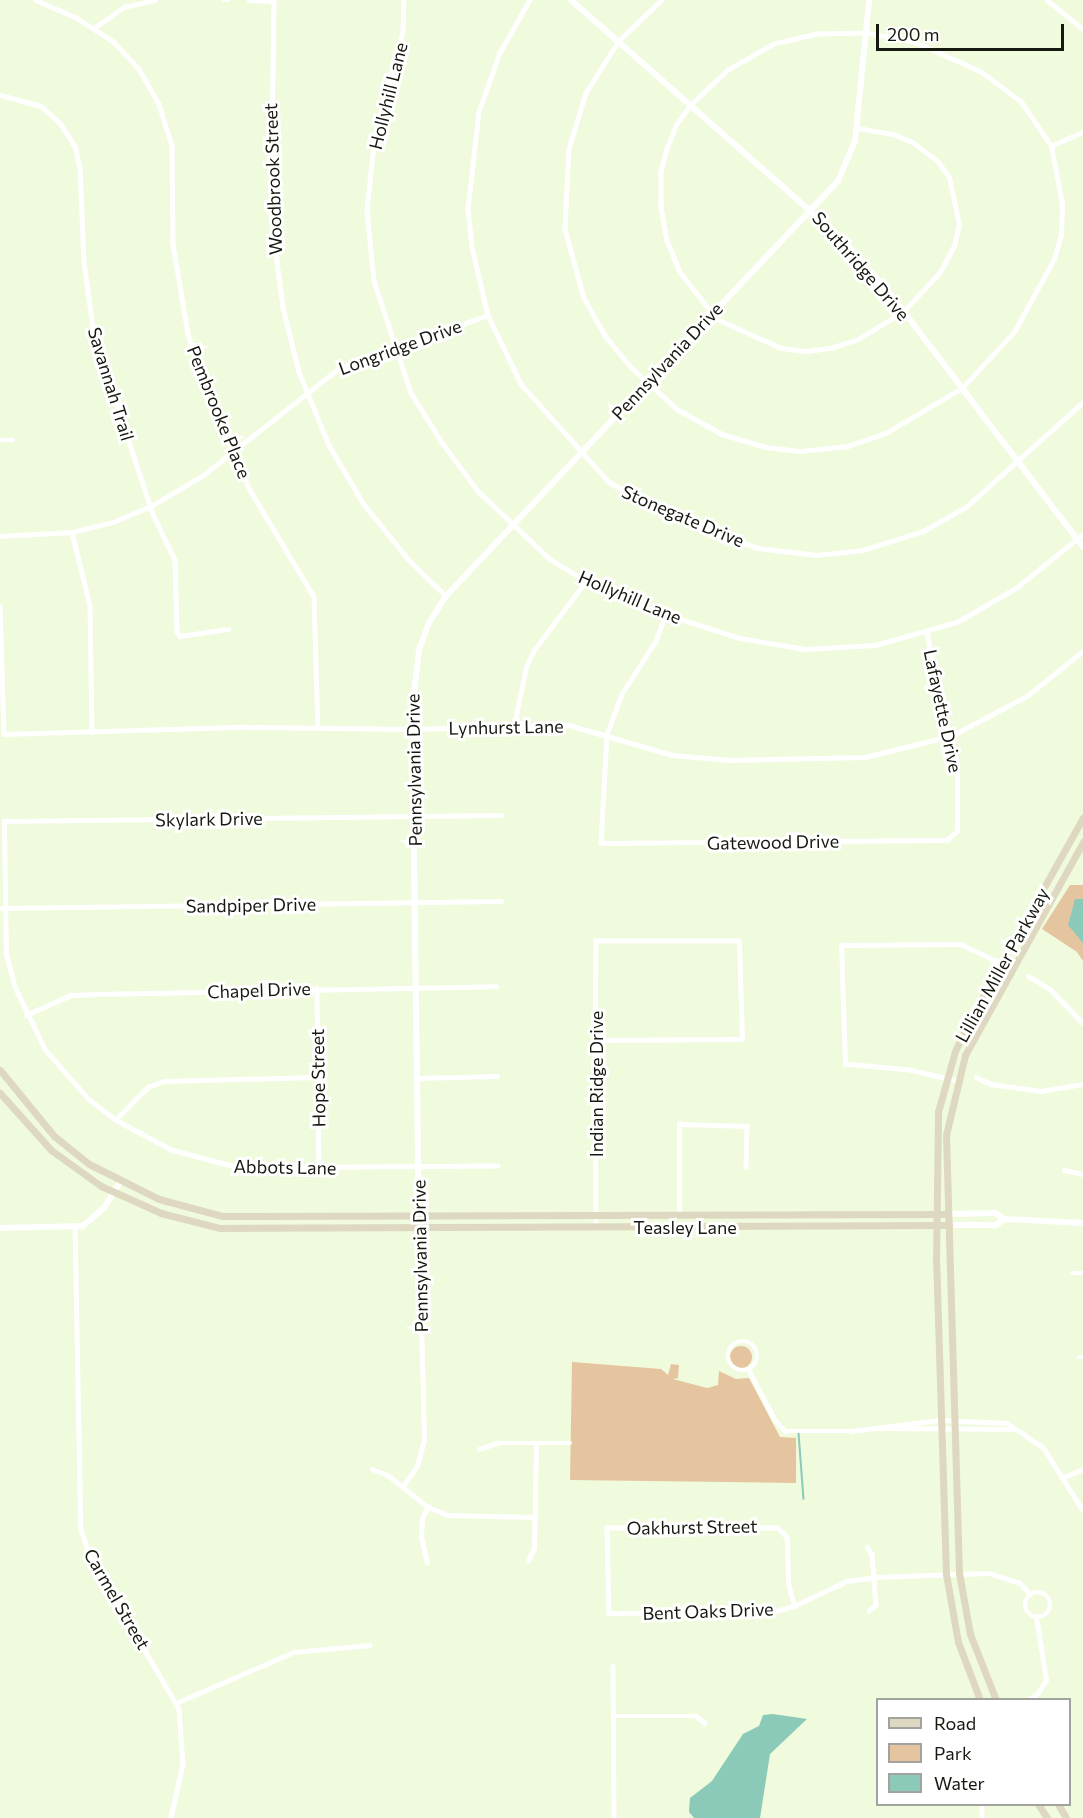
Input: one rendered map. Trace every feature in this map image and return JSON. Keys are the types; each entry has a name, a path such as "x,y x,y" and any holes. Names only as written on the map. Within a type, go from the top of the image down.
{"main road":[{"name":"Lillian Miller Parkway","path":"937,1226 936,1135 947,1078 955,1051 1083,818"},
{"name":"Lillian Miller Parkway","path":"949,1226 946,1136 956,1081 965,1055 1011,968 1083,842"},
{"name":"Teasley Lane","path":"0,1070 54,1136 120,1182 171,1204 222,1216 419,1219 596,1215 948,1214"},
{"name":"Teasley Lane","path":"0,1093 51,1150 114,1193 161,1213 220,1228 419,1230 949,1226"},
{"path":"737,1215 744,1226"},
{"path":"820,1215 820,1226"},
{"path":"937,1226 945,1574 958,1642 979,1698"},
{"path":"949,1226 958,1573 970,1634 995,1698"}],"street":[{"name":"Pembrooke Place","path":"36,0 94,28 139,69 159,104 168,128 174,165 173,244 181,307 199,372 233,452 259,507 314,597 318,728"},
{"path":"94,28 124,7 155,0"},
{"path":"249,0 274,0"},
{"name":"Woodbrook Street","path":"274,0 270,157 274,245 282,307 307,392 329,445 363,503 409,560 446,596"},
{"name":"Hollyhill Lane","path":"404,0 403,32 375,135 367,210 374,281 393,348 411,393 441,441 478,491 550,559 586,581 666,615 740,638 805,649 874,645 927,633 986,608 1083,534"},
{"name":"Stonegate Drive","path":"530,0 493,69 473,139 468,208 472,247 488,315 521,384 609,482 654,508 757,548 817,555 863,550 923,531 966,507 1083,402"},
{"name":"Southridge Drive","path":"571,0 813,210 903,312 1083,547"},
{"path":"662,0 619,41 590,84 573,128 566,177 566,228 593,317 624,359 677,409 722,434 766,447 801,450 848,446 886,434 962,388 1014,332 1054,259 1061,236 1062,204 1051,146 1021,102 981,72 922,45 866,33 817,34 774,44 728,70 692,104 677,124 667,149 662,172 661,207 667,240 681,272 712,313 755,339 807,351 858,339 903,312 940,272 951,251 959,225 955,195 949,177 937,161 913,143 895,135 857,128"},
{"name":"Pennsylvania Drive","path":"403,1486 417,1466 424,1440 416,1077 412,729 417,658 429,623 446,596 712,313 813,210 846,168 857,128 869,0"},
{"path":"1047,0 1083,29"},
{"name":"Savannah Trail","path":"0,95 41,106 61,124 75,146 80,168 84,262 94,335 111,397 151,506 175,560 180,636 228,629"},
{"path":"1051,146 1083,132"},
{"name":"Longridge Drive","path":"0,536 72,532 112,522 151,506 233,452 339,368 488,315"},
{"path":"0,440 13,440"},
{"path":"72,532 90,606 92,732"},
{"path":"514,725 526,667 534,650 586,581"},
{"name":"Lynhurst Lane","path":"0,606 4,734 569,725 672,755 730,760 865,758 951,736 1027,696 1083,651"},
{"path":"607,735 622,694 655,643 666,615"},
{"name":"Lafayette Drive","path":"927,633 939,706 951,736 957,790"},
{"name":"Gatewood Drive","path":"607,735 601,843 947,840 957,831 957,790"},
{"name":"Skylark Drive","path":"2,908 4,821 501,815"},
{"name":"Sandpiper Drive","path":"2,908 501,901"},
{"name":"Abbots Lane","path":"2,908 6,955 26,1015 64,1075 115,1120 171,1150 213,1163 267,1169 498,1166"},
{"name":"Indian Ridge Drive","path":"595,1040 742,1039 739,941 596,941 595,1040 596,1227"},
{"path":"956,1081 909,1070 845,1064 842,945 961,944 1011,968"},
{"path":"1028,976 1050,989 1083,1023"},
{"name":"Chapel Drive","path":"26,1015 71,995 496,986"},
{"name":"Hope Street","path":"317,988 319,1168"},
{"path":"416,1077 496,1076"},
{"path":"115,1120 148,1087 164,1081 318,1077"},
{"path":"976,1077 991,1084 1041,1090 1083,1084"},
{"path":"679,1215 679,1124 747,1126 746,1167"},
{"path":"1064,1170 1083,1174"},
{"path":"0,1228 75,1227 90,1221 114,1193 120,1182"},
{"path":"948,1214 995,1213 1004,1219 1083,1223"},
{"path":"949,1226 996,1225 1004,1219"},
{"name":"Carmel Street","path":"75,1227 81,1529 90,1556 176,1703 183,1731 183,1764 171,1818"},
{"path":"1072,1273 1083,1273"},
{"path":"746,1341 757,1350 756,1364 749,1370 734,1368 728,1360 729,1350 737,1342 746,1341"},
{"path":"749,1370 775,1420 785,1431 850,1431 873,1426 993,1420 1014,1429 1043,1447 1083,1510"},
{"path":"954,1423 1014,1429"},
{"path":"480,1449 497,1443 570,1443"},
{"path":"528,1561 534,1548 536,1444"},
{"path":"372,1469 403,1486 428,1507 463,1518 535,1517"},
{"path":"1062,1478 1083,1469"},
{"path":"427,1563 421,1538 422,1518 428,1507"},
{"name":"Oakhurst Street","path":"609,1613 607,1528 778,1528 787,1538 788,1583 794,1606"},
{"path":"867,1547 872,1554 876,1605 869,1611"},
{"name":"Bent Oaks Drive","path":"609,1613 765,1612 794,1606 847,1581 874,1577 958,1573 1003,1575 1020,1583 1030,1594"},
{"path":"1031,1698 1038,1693 1046,1680 1036,1617 1025,1607 1030,1594 1045,1594 1051,1603 1049,1612 1036,1617"},
{"path":"176,1703 294,1652 370,1645"},
{"path":"614,1665 614,1818"},
{"path":"613,1716 696,1716 705,1723"}],"green space":[{"path":"1070,885 1083,885 1083,961 1077,952 1042,929"},
{"path":"741,1346 749,1349 752,1357 749,1365 741,1368 733,1365 730,1357 733,1349"},
{"path":"572,1362 661,1369 668,1375 671,1364 679,1365 678,1378 673,1379 707,1388 718,1385 719,1371 736,1379 749,1378 780,1437 796,1438 796,1483 570,1480"}],"water":[{"path":"1075,899 1083,899 1083,943 1068,925"},
{"path":"773,1714 807,1719 770,1754 760,1818 694,1818 689,1812 690,1798 712,1781 743,1734 759,1726 763,1715"}],"waterway":[{"path":"799,1433 804,1499"}]}
